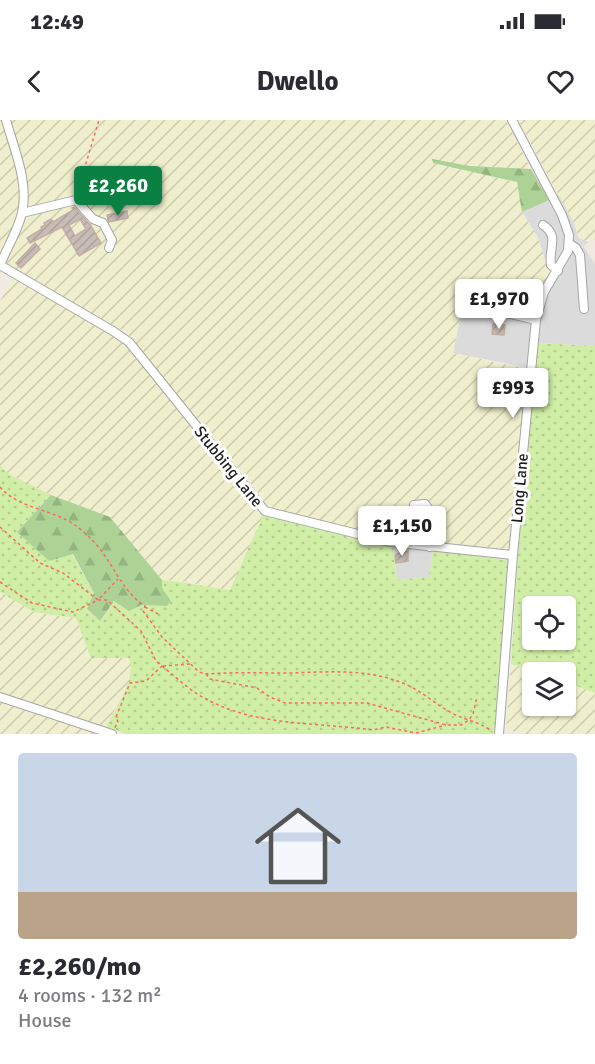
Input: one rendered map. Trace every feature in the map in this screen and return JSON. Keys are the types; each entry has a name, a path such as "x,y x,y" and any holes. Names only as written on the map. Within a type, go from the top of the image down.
{"street":[{"path":"0,265 22,213 23,198 21,174 6,120"},
{"path":"512,120 566,223 570,244 580,255 584,309"},
{"path":"22,213 76,200 93,219 103,223 112,240 109,248"},
{"path":"543,225 553,234 550,260 551,265 558,271"},
{"name":"Long Lane","path":"501,733 513,555 536,320 544,292 564,261 570,244"},
{"name":"Stubbing Lane","path":"0,265 129,342 266,511 390,542 513,555"},
{"path":"498,311 536,320"},
{"path":"414,505 424,504 428,508 430,547"},
{"path":"0,697 111,734"}],"path":[{"path":"76,200 99,120"},
{"path":"0,487 18,501 74,524 106,556 118,579 144,606 160,615"},
{"path":"0,527 40,563 63,573 98,600 107,600 141,631 156,660 206,700 246,715 294,724 373,730 386,727 416,733 461,725 474,714 477,697"},
{"path":"0,582 32,603 73,612 98,600 118,579"},
{"path":"144,606 143,611 162,637 199,672 206,674 360,672 407,684 452,713 477,721 493,732 501,733"},
{"path":"111,734 116,728 118,722 116,717 130,683 146,681 162,666 190,664"},
{"path":"206,674 210,679 257,688 285,703 367,703 446,726"}],"shaded area":[{"path":"559,194 579,238 589,242 583,246 595,264 595,346 537,343 535,369 453,353 464,300 531,315 540,293 547,265 538,238 522,212"},
{"path":"393,545 433,548 429,577 397,580"}],"green space":[{"path":"0,120 2,120 18,177 20,212 0,258"},
{"path":"9,120 506,120 531,169 470,166 432,160 433,163 517,182 522,212 538,238 547,265 553,271 531,315 464,300 453,353 526,369 510,549 391,539 279,511 269,506 127,333 9,266 6,262 27,208 26,180"},
{"path":"518,120 595,120 595,239 589,242 579,238 574,223"},
{"path":"432,159 470,166 531,169 549,200 522,212 517,182 433,163"},
{"path":"14,276 115,335 124,343 264,513 230,590 200,586 193,582 162,580 110,517 51,495 9,474 0,466 0,301"},
{"path":"537,343 595,346 595,693 576,686 576,662 522,662 522,667 511,664"},
{"path":"0,466 9,474 51,495 17,532 72,554 94,593 87,610 100,621 114,601 167,606 171,601 162,588 162,580 230,590 264,513 393,545 397,580 429,577 433,548 510,561 494,734 126,734 106,727 128,684 131,666 129,658 91,658 76,618 34,612 0,592"},
{"path":"51,495 110,517 162,580 162,588 171,601 167,606 141,605 129,611 114,601 100,621 87,609 94,593 73,554 49,561 17,532"},
{"path":"0,592 34,612 76,618 91,658 129,658 132,664 128,684 106,727 0,692"},
{"path":"511,664 522,667 522,716 576,716 576,686 595,693 595,734 521,734 506,729"},
{"path":"0,700 102,734 0,734"}],"building":[{"path":"74,207 91,226 101,243 79,256 62,227 30,243 27,238 42,229 44,223 51,219 53,222 73,210","holes":["80,219 86,229 75,236 69,225"]},
{"path":"127,211 128,218 109,222 107,215"},
{"path":"35,243 40,249 21,268 16,263"},
{"path":"493,324 505,325 504,335 492,334"},
{"path":"422,510 422,517 418,517 418,531 409,534 408,511"},
{"path":"408,550 408,561 396,563 395,556"}]}
